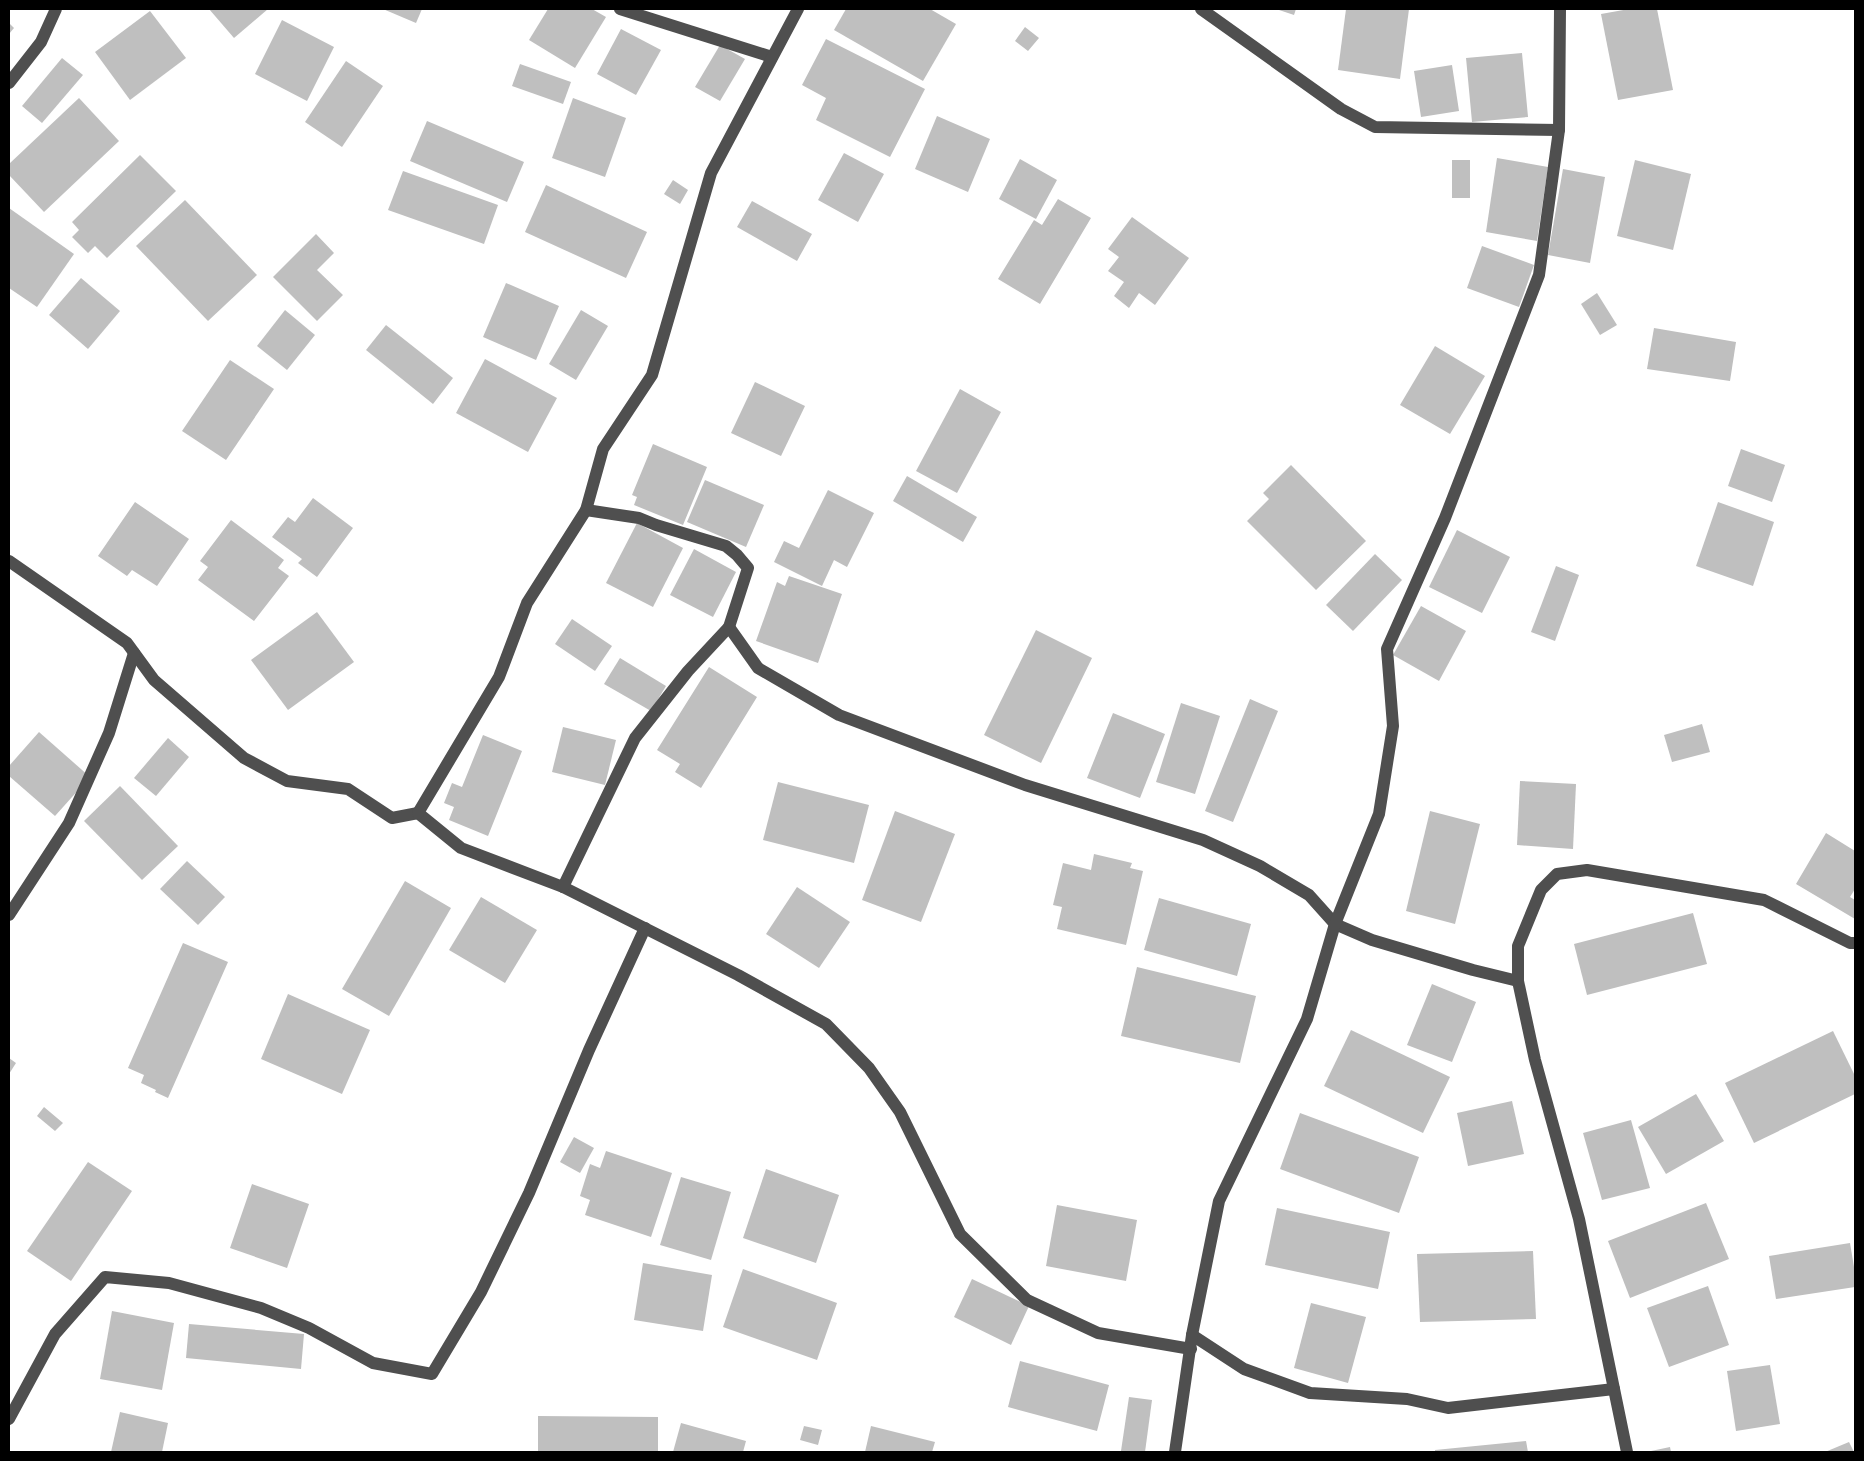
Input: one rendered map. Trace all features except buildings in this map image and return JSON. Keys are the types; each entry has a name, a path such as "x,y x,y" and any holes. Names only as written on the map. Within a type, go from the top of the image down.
{"street":[{"path":"9,83 41,42 56,9"},
{"path":"620,9 772,57"},
{"path":"9,561 127,643 154,680 244,758 287,781 348,789 392,818 418,813 499,678 526,603 586,510 603,449 652,375 711,173 798,9"},
{"path":"1200,9 1341,109 1375,127 1559,130"},
{"path":"1175,1452 1192,1334 1219,1201 1307,1019 1335,924 1379,814 1393,726 1387,649 1445,518 1539,275 1559,130 1560,9"},
{"path":"563,887 635,738 688,671 729,627 748,568 726,546 639,518 586,510"},
{"path":"729,627 758,668 839,715 1025,785 1203,840 1260,866 1310,895 1335,924 1381,942 1473,970 1518,981"},
{"path":"9,915 69,823 110,733 134,653"},
{"path":"418,813 461,848 563,887 738,975 826,1024 868,1068 900,1112 960,1234 1027,1300 1098,1333 1191,1349"},
{"path":"1627,1452 1579,1219 1535,1060 1518,981 1518,946 1541,890 1557,874 1587,870 1764,900 1850,943 1855,943"},
{"path":"9,1420 55,1334 105,1277 169,1283 261,1308 309,1328 372,1364 432,1374 480,1292 529,1193 588,1050 645,928"},
{"path":"1192,1334 1244,1369 1310,1393 1408,1399 1448,1408 1614,1388"}]}
